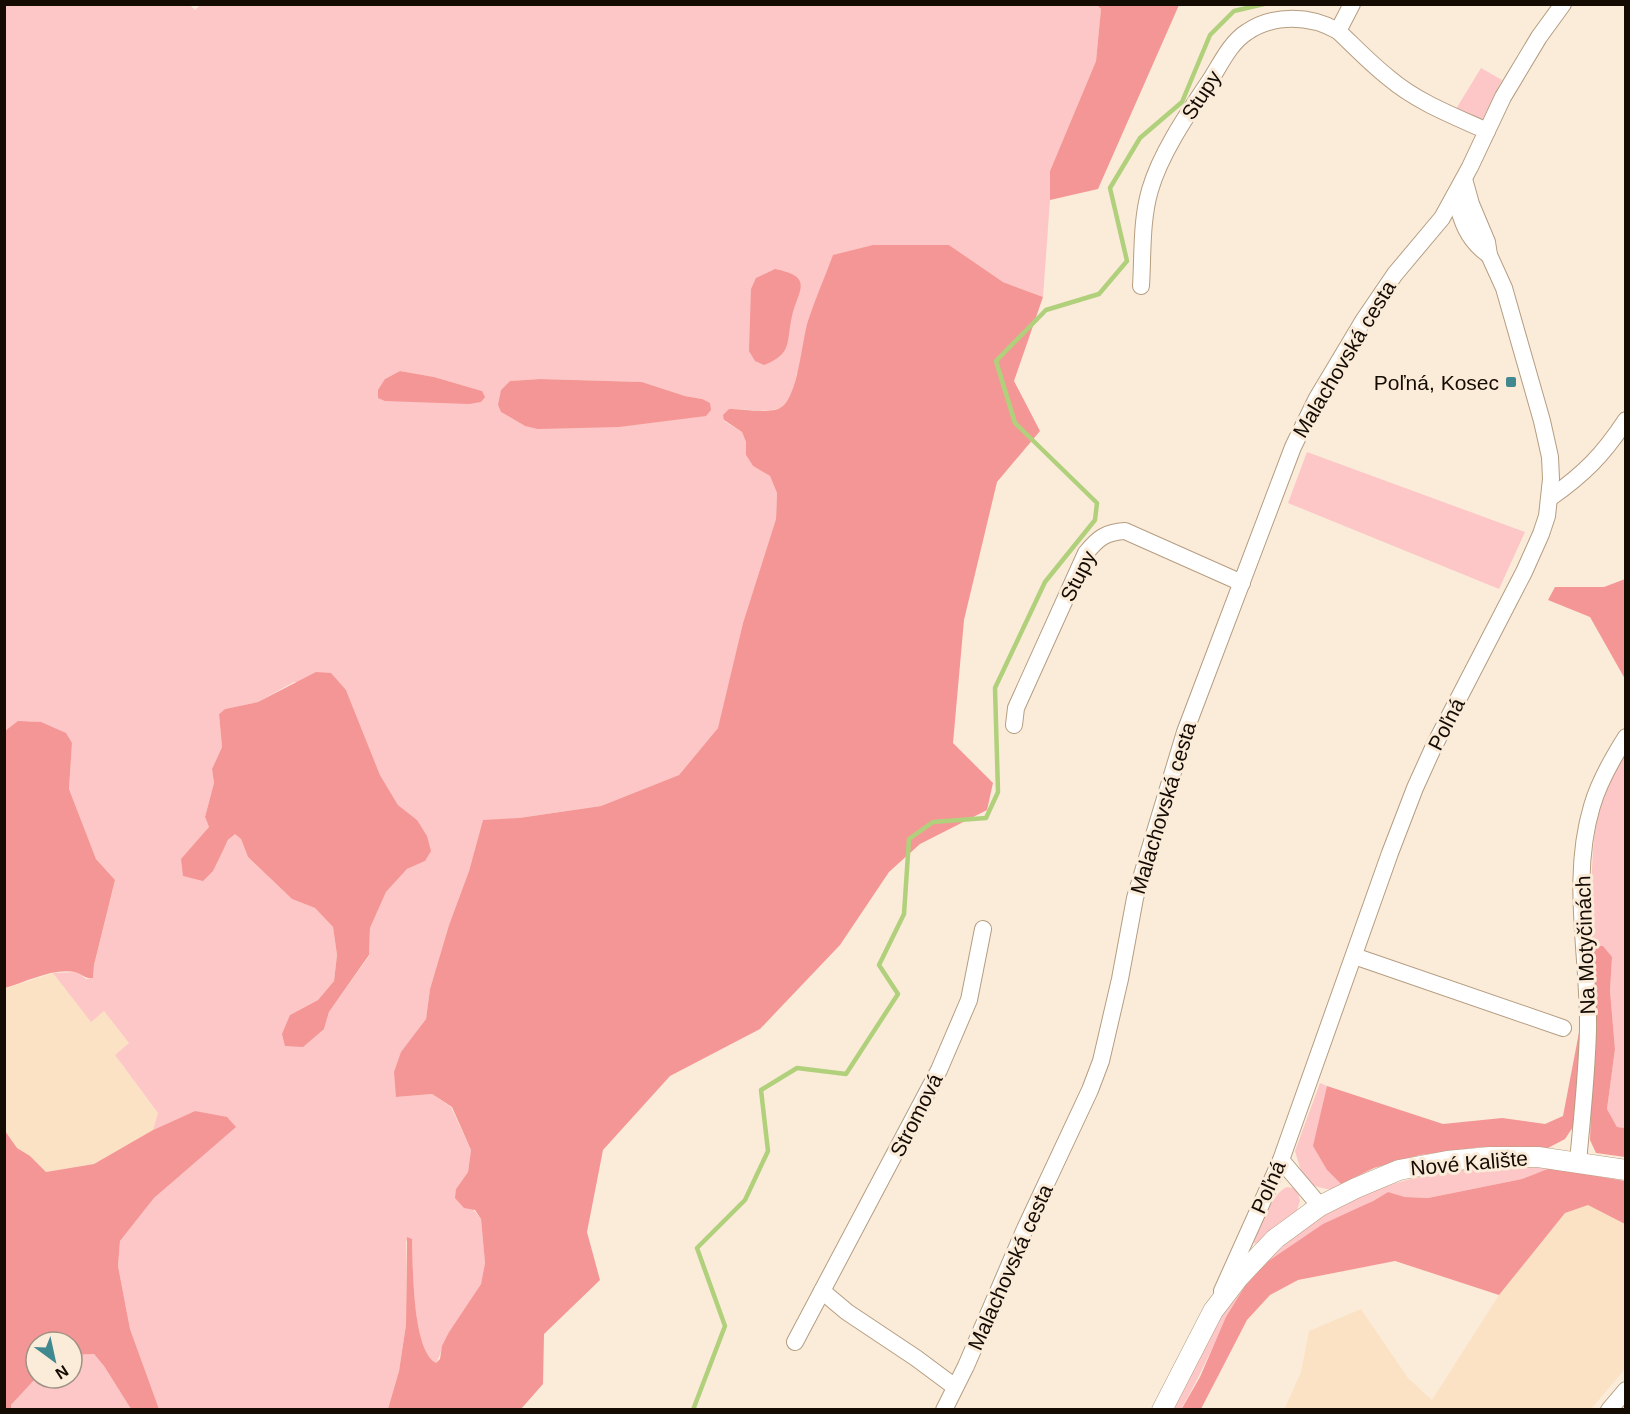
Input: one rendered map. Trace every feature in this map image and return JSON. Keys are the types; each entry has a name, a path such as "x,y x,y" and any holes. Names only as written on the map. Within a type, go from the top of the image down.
{"street":[{"path":"1352,4 1338,31 1389,79 1444,112 1487,131"},
{"name":"Malachovská cesta","path":"944,1410 966,1366 995,1295 1098,1071 1120,979 1135,898 1185,732 1293,447 1317,398 1353,338 1395,274 1438,224 1464,179 1522,63 1563,4"},
{"name":"Stupy","path":"1141,286 1145,218 1151,187 1176,135 1232,47 1244,33 1259,24 1277,20 1315,20 1338,31"},
{"path":"1464,179 1468,215 1466,232"},
{"path":"1455,195 1487,242 1489,255"},
{"path":"1438,224 1468,215"},
{"path":"1438,224 1466,232 1479,248 1489,255"},
{"name":"Poľná","path":"1162,1410 1213,1311 1281,1160 1389,854 1415,788 1541,534 1550,498 1548,448 1504,288 1489,255"},
{"path":"1550,498 1590,467 1609,446 1626,420"},
{"name":"Stupy","path":"1014,725 1017,708 1086,553 1097,539 1110,532 1125,531 1242,583"},
{"name":"Na Motyčinách","path":"1578,1162 1588,1030 1581,876 1584,842 1591,808 1601,781 1626,737"},
{"name":"Stromová","path":"795,1342 915,1117 960,1023 969,1000 983,929"},
{"path":"1354,956 1563,1028"},
{"name":"Nové Kalište","path":"1213,1311 1239,1277 1275,1239 1320,1206 1400,1170 1448,1161 1489,1157 1538,1157 1626,1170"},
{"path":"1281,1160 1320,1206"},
{"path":"822,1291 847,1312 955,1387"},
{"path":"1609,1410 1626,1390"}],"shaded area":[{"path":"189,4 195,10 201,4 1097,4 1101,9 1096,61 1050,171 1043,297 1003,282 949,245 797,373 793,391 784,406 761,411 729,409 724,421 742,432 746,442 746,455 753,466 770,476 777,493 776,519 743,623 719,727 679,775 601,806 483,821 430,989 426,1019 402,1052 396,1097 432,1094 451,1107 471,1150 468,1172 456,1189 481,1219 485,1263 481,1284 449,1332 436,1364 428,1356 422,1343 415,1307 412,1239 406,1241 406,1325 399,1371 388,1409 159,1409 130,1329 118,1266 120,1241 154,1198 235,1127 195,1111 153,1130 158,1113 115,1055 129,1043 104,1011 91,1022 53,973 77,972 86,979 93,978 94,965 115,880 96,859 69,789 72,743 40,723 24,722 5,731 5,5","holes":["400,371 434,377 482,391 385,379","540,379 642,382 702,399 525,426 501,412 498,405 510,381","294,682 346,690 380,775 398,805 417,820 425,861 407,869 386,892 370,928 369,956 329,1012 324,1029 290,1015 318,1000 334,981 337,955 333,927 315,908 292,899 248,857 241,839 235,833 203,880 183,876 198,842 209,827 205,817 214,783 212,769 222,747 219,714 225,709 258,702"]},
{"path":"1097,5 1179,5 1098,189 1050,200 1050,171 1096,61 1101,9"},
{"path":"1481,68 1502,80 1482,120 1456,109"},
{"path":"873,245 949,245 1003,282 1043,297 1014,381 1040,431 997,482 964,620 953,743 993,783 987,810 920,844 889,872 840,945 760,1029 670,1076 603,1150 587,1232 600,1280 544,1334 543,1384 521,1409 388,1409 399,1371 406,1325 407,1237 412,1239 418,1325 428,1355 436,1363 440,1359 442,1346 449,1332 481,1284 485,1263 481,1219 475,1210 464,1208 455,1198 456,1189 468,1172 471,1150 452,1107 432,1094 396,1097 394,1072 401,1052 426,1019 430,989 449,925 469,871 483,820 519,818 601,806 679,775 718,728 743,623 776,519 777,493 770,476 753,466 746,455 746,442 742,432 724,420 723,415 729,409 775,410 786,403 795,382 808,321 833,255"},
{"path":"775,269 795,276 801,286 792,316 787,346 780,356 764,365 755,361 749,351 751,289 756,278"},
{"path":"400,371 434,377 482,391 485,397 481,402 469,404 385,401 378,398 378,390 385,379"},
{"path":"540,379 642,382 702,399 710,403 711,410 706,416 619,427 538,429 525,426 501,412 498,405 501,390 510,381"},
{"path":"1307,452 1525,532 1499,589 1288,503"},
{"path":"1625,579 1625,679 1590,617 1548,600 1555,587 1604,587"},
{"path":"316,672 331,673 346,690 380,775 398,805 417,820 427,836 431,851 425,861 407,869 386,892 370,928 369,955 329,1012 324,1029 303,1047 285,1046 282,1034 290,1015 318,1000 334,981 337,955 333,927 315,908 292,899 248,857 241,839 235,834 228,840 213,871 203,881 183,876 181,859 209,827 205,817 214,783 212,769 222,747 219,714 225,709 258,702"},
{"path":"18,721 41,722 66,733 72,743 69,789 96,859 115,880 94,965 93,978 75,972 57,972 5,988 5,731"},
{"path":"1625,751 1625,1128 1617,1127 1607,1109 1615,1049 1610,991 1612,957 1593,946 1592,870 1597,821 1603,797 1612,774"},
{"path":"1593,946 1603,946 1612,957 1610,991 1615,1049 1607,1109 1617,1127 1625,1128 1625,1157 1596,1153 1590,1140 1594,1019"},
{"path":"53,973 91,1021 104,1011 129,1043 115,1055 158,1113 153,1130 94,1164 46,1172 30,1156 17,1148 5,1131 4,989"},
{"path":"1581,1022 1575,1124 1565,1139 1548,1148 1481,1147 1420,1155 1374,1168 1341,1184 1327,1170 1313,1146 1327,1086 1443,1124 1502,1118 1545,1124 1563,1116"},
{"path":"1320,1083 1327,1086 1314,1146 1327,1170 1341,1184 1331,1190 1314,1186 1301,1171 1295,1151"},
{"path":"195,1111 227,1117 236,1127 154,1198 120,1241 118,1266 130,1329 159,1409 131,1409 94,1354 84,1354 84,1330 24,1330 25,1390 11,1405 11,1409 5,1409 5,1131 17,1148 30,1156 46,1172 94,1164 153,1130"},
{"path":"1509,1166 1550,1168 1522,1179 1428,1198 1405,1197 1388,1192 1264,1264 1294,1236 1328,1211 1376,1190 1432,1174"},
{"path":"1550,1168 1625,1181 1625,1224 1588,1205 1565,1213 1499,1295 1395,1261 1298,1280 1270,1295 1247,1320 1201,1409 1181,1410 1200,1377 1226,1317 1245,1286 1264,1264 1323,1224 1388,1192 1405,1197 1428,1198 1522,1179"},
{"path":"1287,1187 1294,1188 1298,1193 1300,1201 1297,1210 1255,1244 1272,1203 1276,1196"},
{"path":"1588,1204 1625,1224 1625,1369 1591,1409 1284,1410 1301,1372 1309,1331 1361,1309 1408,1378 1432,1400 1499,1295 1565,1213"},
{"path":"1245,1286 1181,1409 1172,1410 1222,1315"},
{"path":"84,1354 94,1354 131,1409 11,1410 11,1405 25,1390 84,1390"}],"waterway":[{"path":"693,1410 725,1326 697,1248 745,1200 768,1151 761,1090 797,1068 846,1074 898,994 879,965 904,914 909,839 933,822 986,818 998,792 995,688 1045,582 1095,520 1097,503 1015,423 996,361 1046,310 1099,294 1127,261 1110,188 1140,138 1182,102 1210,35 1234,11 1264,4"}],"place":[{"name":"Poľná, Kosec","path":"1511,382"}]}
